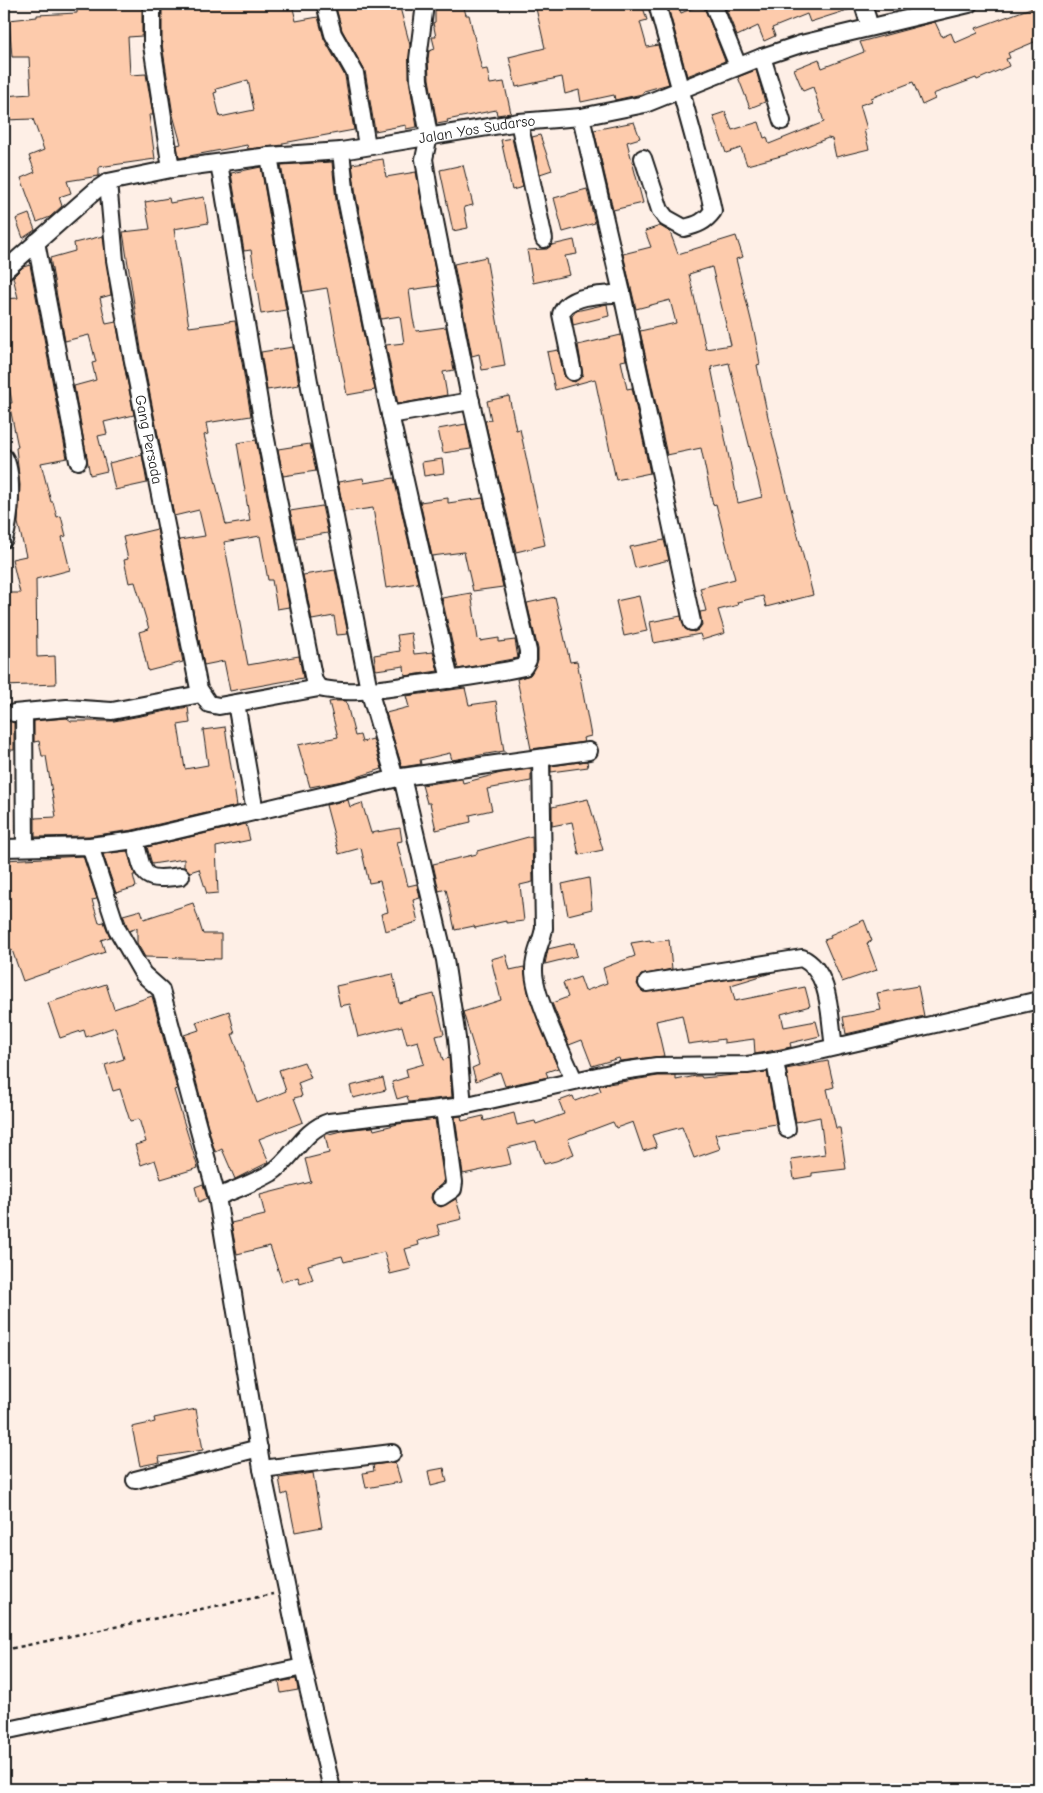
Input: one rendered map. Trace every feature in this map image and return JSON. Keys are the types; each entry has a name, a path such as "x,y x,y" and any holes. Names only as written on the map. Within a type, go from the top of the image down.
{"street":[{"path":"152,4 152,45 171,169"},
{"path":"325,4 333,34 355,73 367,146"},
{"path":"25,847 19,713 67,708 112,711 201,694 209,704 219,706 319,688 335,691 369,690 450,680 524,667 528,660 470,396 424,159 429,136 419,80 418,59 425,4"},
{"path":"644,158 660,210 666,218 684,228 697,225 707,219 713,211 682,90 657,4"},
{"path":"713,4 738,66"},
{"path":"863,4 870,27"},
{"name":"Jalan Yos Sudarso","path":"4,271 108,182 171,169 268,156 341,151 519,122 581,117 645,104 738,66 801,44 969,4"},
{"path":"762,57 782,121"},
{"path":"581,117 622,293 692,622"},
{"path":"519,122 544,240"},
{"path":"341,151 346,198 389,409 450,680"},
{"path":"268,156 316,421 369,690 398,778 445,960 457,1038 463,1106"},
{"path":"219,163 262,418 311,670 314,681 319,688"},
{"name":"Gang Persada","path":"108,182 115,260 131,351 201,694"},
{"path":"36,242 78,461"},
{"path":"573,372 561,314 563,309 574,300 622,293"},
{"path":"389,409 470,396"},
{"path":"4,456 8,463 10,491 8,523 4,540"},
{"path":"236,703 255,812"},
{"path":"4,848 90,846 135,840 398,778 589,751"},
{"path":"541,758 543,934 536,956 534,977 574,1080"},
{"path":"135,840 143,871 157,880 181,876"},
{"path":"90,846 117,929 140,969 157,985 162,995 217,1198 262,1469 286,1591 332,1789"},
{"path":"647,983 802,958 811,963 822,978 834,1047"},
{"path":"217,1198 270,1174 290,1158 318,1126 340,1120 463,1106 574,1080 657,1066 747,1065 775,1061 1039,1000"},
{"path":"775,1061 786,1130"},
{"path":"441,1197 453,1189 454,1182 444,1109"},
{"path":"135,1480 259,1448"},
{"path":"262,1469 392,1453"},
{"path":"4,1731 303,1667"}],"path":[{"path":"4,1650 286,1591"}],"building":[{"path":"77,4 142,4 142,36 128,37 130,75 146,74 153,115 149,115 155,159 99,167 99,176 67,181 71,193 59,197 62,206 50,217 37,222 21,178 35,172 29,156 44,150 33,119 4,120 4,96 31,94 29,57 12,57 9,20 37,17 37,15 77,13"},
{"path":"162,4 292,4 296,21 318,17 324,39 345,76 354,130 283,143 283,145 248,149 247,145 179,158 177,145 181,144 173,115 162,44","holes":["248,80 254,110 220,117 214,93 217,92 216,89"]},
{"path":"335,4 363,4 364,8 383,4 399,4 410,45 409,80 417,127 406,129 406,125 375,131 365,71 342,30"},
{"path":"435,4 463,4 466,15 469,15 482,70 487,69 490,84 504,82 511,113 497,115 496,110 447,120 448,122 437,124 429,79 428,59 429,51 435,49 432,37 436,37 433,23 435,22"},
{"path":"535,4 642,4 647,20 640,22 647,47 658,45 669,84 644,91 642,94 615,100 614,95 581,102 579,90 565,94 562,77 516,87 509,57 545,48"},
{"path":"677,4 681,13 703,4 725,61 687,76 668,7"},
{"path":"724,4 853,4 854,8 810,22 807,14 772,28 775,36 764,41 758,26 737,36"},
{"path":"1039,5 1039,40 1008,53 1010,58 1006,59 1009,66 977,80 976,78 933,94 935,99 922,105 913,82 871,98 872,101 860,105 867,129 864,130 869,149 836,157 832,139 828,138 785,155 747,165 741,148 726,153 713,116 725,112 732,130 759,122 764,138 767,137 769,144 824,122 813,87 803,91 794,69 819,59 822,68 864,52 860,42 935,22 942,37 951,33 955,43 978,33 976,28"},
{"path":"756,70 765,102 750,108 738,77"},
{"path":"634,122 640,138 627,142 643,203 613,210 594,130"},
{"path":"540,135 552,170 540,174 532,137"},
{"path":"512,138 523,187 512,190 501,140"},
{"path":"383,159 386,177 416,172 438,286 409,290 413,319 416,331 446,327 454,370 443,372 447,395 398,404 386,345 404,343 400,316 381,319 356,196 352,164"},
{"path":"332,162 336,200 375,390 347,395 327,288 303,292 281,165"},
{"path":"463,165 473,205 464,207 468,228 453,231 440,170"},
{"path":"261,167 286,310 261,314 251,250 244,251 231,173"},
{"path":"587,189 595,223 563,232 554,198"},
{"path":"204,197 208,223 174,229 189,327 235,321 251,416 206,423 208,434 204,435 226,525 250,521 237,443 256,440 289,607 277,609 272,580 268,580 260,536 224,542 248,665 299,656 303,678 230,691 224,661 204,665 179,540 205,536 199,510 174,516 141,349 123,232 150,229 145,202 169,198 170,203"},
{"path":"29,214 35,230 23,238 16,219"},
{"path":"660,226 670,232 678,254 736,236 743,257 736,259 755,336 760,364 757,365 768,417 813,595 766,607 763,596 737,602 738,605 718,610 725,633 702,640 700,634 654,643 650,622 681,616 685,629 694,632 698,630 702,625 700,612 706,611 700,588 735,579 716,504 713,505 701,448 667,455 640,331 676,323 670,300 636,309 623,254 651,247 645,231","holes":["712,267 731,345 706,349 689,274","729,363 762,497 738,503 711,367"]},
{"path":"103,236 111,295 100,298 106,324 116,322 134,415 104,422 107,434 98,436 107,471 90,475 74,386 96,380 92,363 96,362 89,335 65,341 50,258 75,251 74,243"},
{"path":"574,240 577,254 565,256 570,275 533,283 527,250 547,249 552,245"},
{"path":"486,257 505,366 482,370 479,354 472,356 454,264"},
{"path":"30,265 67,458 41,463 51,502 53,502 57,517 61,516 66,536 62,537 70,570 36,579 37,657 55,656 56,684 4,686 4,659 8,659 7,593 20,593 12,559 26,556 18,523 20,485 16,448 18,447 9,403 12,403 4,357 4,299 18,298 13,277 23,267"},
{"path":"607,304 609,316 573,325 572,316 576,311"},
{"path":"621,335 626,360 621,361 627,389 632,388 650,473 616,480 595,379 555,390 547,352 558,350 565,378 575,382 583,375 578,345"},
{"path":"293,347 299,385 267,390 261,352"},
{"path":"509,396 516,430 520,429 545,545 516,552 485,421 491,420 487,401"},
{"path":"466,424 471,449 443,453 438,429"},
{"path":"310,444 316,471 283,476 278,449"},
{"path":"142,455 147,483 115,490 109,463"},
{"path":"442,459 444,473 424,476 422,462"},
{"path":"363,478 364,483 394,478 418,583 386,588 373,508 344,512 338,482"},
{"path":"448,498 448,503 483,498 503,587 473,591 464,552 432,556 420,502"},
{"path":"322,506 328,533 296,538 290,511"},
{"path":"157,529 183,662 148,671 139,632 149,629 135,582 129,583 124,560 128,559 123,537"},
{"path":"664,540 669,560 635,568 630,547"},
{"path":"335,570 348,634 337,635 334,616 312,620 303,575"},
{"path":"471,593 478,639 480,641 499,638 499,642 515,640 518,658 458,669 442,598"},
{"path":"639,596 647,631 624,636 616,601"},
{"path":"555,597 570,662 577,661 591,736 583,738 584,742 531,749 517,679 530,675 538,660 538,649 527,603"},
{"path":"411,633 414,654 433,652 438,671 405,676 404,666 376,670 374,655 400,651 397,635"},
{"path":"465,688 469,705 496,701 504,751 452,760 450,753 420,760 421,764 402,767 386,713 409,707 406,696"},
{"path":"346,701 355,736 360,735 362,742 373,739 382,769 348,780 310,787 298,745 338,737 329,702"},
{"path":"188,707 190,723 178,725 185,769 208,765 203,730 225,727 237,806 133,830 89,836 35,837 35,818 56,817 46,756 42,756 39,741 34,742 34,721 67,718 71,721 114,721"},
{"path":"4,718 14,723 14,750 4,750"},
{"path":"587,761 588,767 551,772 551,766"},
{"path":"531,769 531,781 487,789 492,810 470,815 471,822 436,830 430,803 427,803 422,785 462,779 463,783 501,773"},
{"path":"588,799 603,850 579,855 572,822 552,826 552,807"},
{"path":"348,800 350,807 362,803 371,833 400,828 402,841 397,842 408,886 417,884 420,898 413,900 418,922 385,931 381,914 388,912 380,881 369,883 361,848 339,854 326,805"},
{"path":"246,824 250,840 216,847 218,893 207,894 199,869 190,872 184,867 184,859 152,864 147,847"},
{"path":"532,836 533,882 520,885 524,921 506,923 506,921 475,928 474,926 455,930 446,889 439,891 433,864 477,854 477,851"},
{"path":"127,851 135,875 133,875 136,887 116,893 103,854"},
{"path":"83,856 97,899 92,900 99,923 104,922 110,937 101,940 105,952 23,981 12,950 7,952 4,941 4,860"},
{"path":"589,878 592,909 568,915 562,884"},
{"path":"193,903 203,934 221,934 221,959 145,957 137,943 137,928 129,931 123,915 141,910 144,919"},
{"path":"864,920 872,941 867,943 877,970 842,982 824,940 831,938 830,935"},
{"path":"650,940 651,942 669,940 672,969 641,975 637,984 643,992 771,973 731,985 735,1001 805,987 810,1006 781,1014 784,1027 816,1021 820,1036 790,1043 791,1047 755,1054 754,1039 724,1043 724,1039 688,1044 682,1015 656,1021 664,1056 620,1061 619,1058 592,1066 582,1040 569,1045 552,1003 568,997 563,983 580,977 585,991 607,983 603,968 635,956 631,943"},
{"path":"574,943 577,956 545,964 548,949"},
{"path":"506,955 510,970 524,967 529,997 558,1068 546,1072 548,1077 505,1086 500,1072 476,1081 472,1068 479,1065 463,1012 501,1000 491,959"},
{"path":"393,974 399,1003 434,994 444,1034 436,1036 443,1060 449,1058 452,1097 409,1102 407,1096 397,1099 392,1082 408,1077 406,1069 424,1064 418,1041 407,1044 402,1026 358,1037 350,1004 340,1006 336,986"},
{"path":"106,984 114,1009 152,996 177,1089 174,1090 198,1168 161,1179 155,1160 141,1165 135,1145 146,1142 139,1119 130,1121 120,1089 113,1091 105,1065 124,1059 115,1027 86,1037 84,1030 60,1038 48,1003"},
{"path":"918,986 924,1016 846,1034 843,1017 881,1010 877,993"},
{"path":"229,1011 235,1034 232,1034 257,1103 286,1091 279,1070 304,1062 311,1078 298,1083 302,1096 294,1098 303,1122 259,1139 269,1162 235,1179 222,1149 216,1152 214,1149 184,1035 199,1030 196,1022"},
{"path":"828,1061 834,1087 827,1089 836,1128 840,1128 846,1169 812,1173 812,1176 794,1179 791,1159 825,1154 820,1117 796,1122 786,1069"},
{"path":"767,1072 776,1124 715,1134 720,1149 694,1158 682,1127 652,1135 657,1147 643,1151 633,1122 616,1128 613,1122 568,1139 574,1154 556,1161 544,1164 536,1141 507,1148 511,1164 463,1174 455,1117 461,1116 462,1121 483,1116 484,1121 514,1113 517,1125 535,1121 536,1124 564,1114 559,1101 573,1096 575,1101 601,1091 599,1086 602,1085 658,1076 676,1076 676,1080 696,1076 701,1076 702,1078"},
{"path":"383,1078 386,1090 353,1098 350,1086"},
{"path":"435,1119 444,1182 432,1192 431,1198 433,1203 441,1207 456,1199 462,1219 437,1225 440,1235 418,1241 419,1245 405,1249 411,1269 390,1274 384,1252 344,1262 342,1256 308,1265 313,1280 300,1284 298,1277 282,1282 270,1246 237,1254 231,1223 265,1215 260,1195 311,1182 305,1159 329,1153 325,1135 345,1130 373,1127 374,1130 398,1124"},
{"path":"203,1184 207,1198 199,1202 195,1187"},
{"path":"196,1409 203,1450 159,1457 160,1462 140,1466 132,1427 155,1422 154,1418"},
{"path":"395,1462 401,1482 366,1488 363,1473 374,1471 373,1465"},
{"path":"444,1468 447,1482 431,1486 428,1471"},
{"path":"313,1473 322,1527 295,1532 287,1493 282,1495 279,1478"},
{"path":"296,1679 298,1690 281,1693 279,1682"}]}
